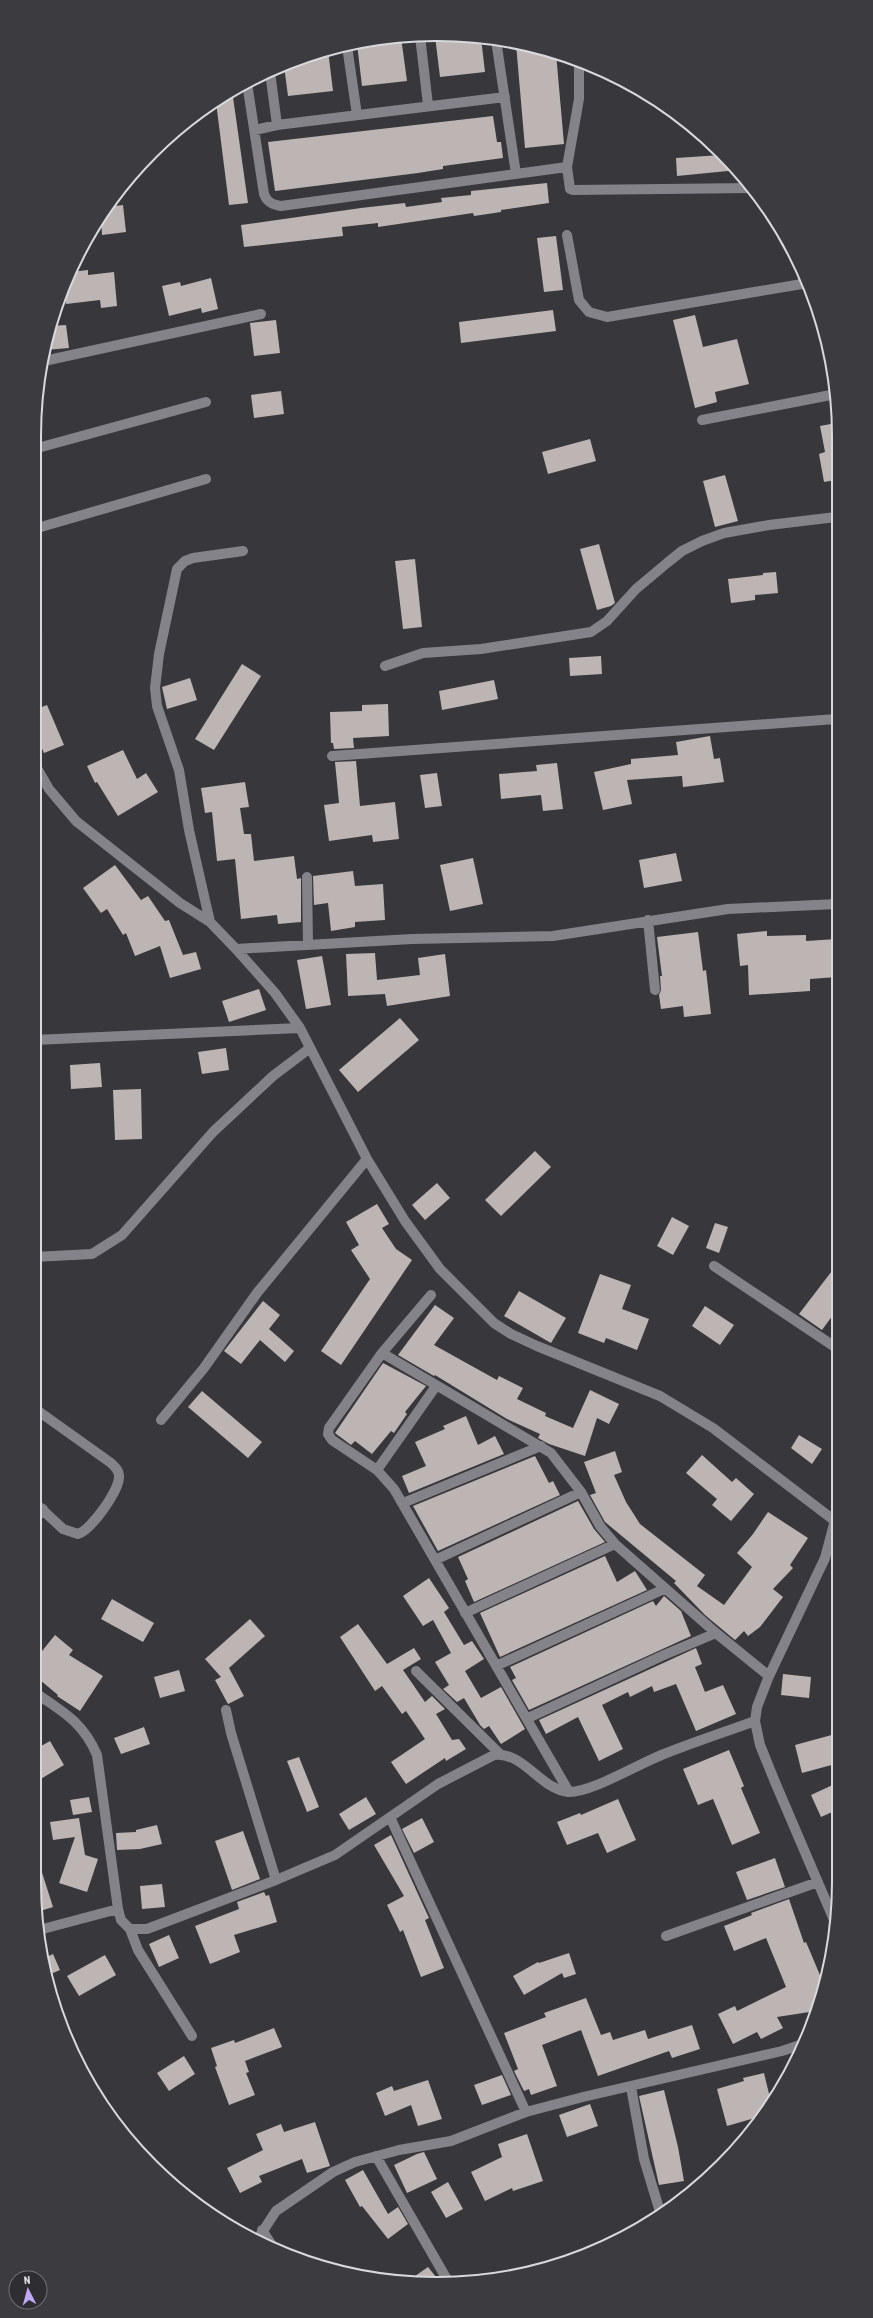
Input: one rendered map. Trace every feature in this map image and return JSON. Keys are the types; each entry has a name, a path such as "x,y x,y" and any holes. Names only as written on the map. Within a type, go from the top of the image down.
{"street":[{"path":"421,42 428,105"},
{"path":"497,46 516,174"},
{"path":"348,51 357,114"},
{"path":"578,67 579,99 566,167 568,185 573,190 744,188"},
{"path":"271,78 277,125"},
{"path":"248,89 264,194 268,202 273,205 281,206 566,167"},
{"path":"255,130 277,125 357,114 505,97"},
{"path":"567,235 579,300 589,312 607,317 802,284"},
{"path":"49,360 261,314"},
{"path":"702,420 830,395"},
{"path":"41,447 206,402"},
{"path":"41,527 206,479"},
{"path":"385,666 423,653 481,650 591,632 607,621 636,589 667,563 682,551 702,540 769,525 832,517"},
{"path":"210,922 189,830 180,770 157,706 155,688 158,654 177,569 186,561 193,558 243,551"},
{"path":"332,756 832,719"},
{"path":"41,775 49,788 76,821 180,903 210,922 275,993 300,1028 367,1160 405,1221 440,1269 494,1323 512,1334 537,1346 660,1396 714,1428 832,1519"},
{"path":"307,877 308,945"},
{"path":"236,949 412,939 554,936 648,920 728,909 832,904"},
{"path":"648,920 655,990"},
{"path":"41,1040 300,1028"},
{"path":"41,1257 92,1254 122,1235 213,1132 273,1076 310,1048"},
{"path":"161,1420 204,1368 257,1293 367,1160"},
{"path":"714,1266 832,1345"},
{"path":"431,1295 382,1353 329,1428 328,1434 332,1440 377,1470 387,1480 403,1503 465,1613 528,1718 569,1792"},
{"path":"382,1353 436,1386 541,1446 562,1466 581,1492 600,1526 615,1544 664,1589 769,1676"},
{"path":"377,1470 436,1386"},
{"path":"41,1413 111,1463 118,1472 119,1477 118,1486 94,1521 83,1532 71,1533 63,1529 43,1509 41,1511"},
{"path":"403,1503 541,1446"},
{"path":"435,1560 581,1492"},
{"path":"831,1905 818,1882 772,1775 760,1745 755,1721 757,1708 769,1676 825,1558 832,1532"},
{"path":"465,1613 615,1544"},
{"path":"496,1666 664,1589"},
{"path":"528,1718 664,1655 716,1633"},
{"path":"416,1671 500,1754 514,1759 549,1785 569,1792 584,1790 662,1754 755,1721"},
{"path":"41,1697 81,1726 90,1738 97,1755 118,1909 121,1920 130,1929 138,1950 192,2036"},
{"path":"226,1710 231,1733 276,1880"},
{"path":"130,1929 147,1929 276,1880 335,1855 438,1784 484,1759 500,1754"},
{"path":"390,1817 526,2112"},
{"path":"666,1936 818,1882"},
{"path":"44,1929 118,1909"},
{"path":"260,2235 276,2211 295,2196 333,2172 355,2162 376,2156 451,2141 526,2112 583,2097 631,2087 796,2046"},
{"path":"631,2087 644,2159 659,2208"},
{"path":"376,2156 445,2277"},
{"path":"262,2230 268,2239"}],"building":[{"path":"436,41 482,44 485,72 440,77"},
{"path":"402,43 407,81 362,86 358,49"},
{"path":"516,49 557,60 564,144 525,148"},
{"path":"329,56 333,91 288,96 285,71"},
{"path":"233,98 248,203 229,205 217,108"},
{"path":"493,116 497,142 501,142 503,158 443,166 443,169 418,173 275,191 268,142"},
{"path":"714,155 729,171 677,176 676,158"},
{"path":"547,183 549,203 501,210 501,212 474,216 473,213 378,227 378,223 342,227 343,236 244,247 241,225 405,203 406,207 442,202 441,198 471,195 471,191"},
{"path":"123,205 126,232 102,235 102,227 116,206"},
{"path":"556,236 563,290 544,292 537,238"},
{"path":"88,270 88,275 114,272 117,306 101,308 100,300 66,304 65,300 78,271"},
{"path":"211,278 218,309 202,313 201,308 169,316 162,286 180,282 181,286"},
{"path":"553,310 556,331 461,343 459,322"},
{"path":"695,315 703,347 737,339 749,384 715,392 717,402 695,408 673,320"},
{"path":"276,320 280,353 254,356 250,323"},
{"path":"66,325 69,348 51,350 57,326"},
{"path":"281,391 284,414 254,418 251,395"},
{"path":"832,424 832,481 824,482 819,454 825,452 820,426"},
{"path":"590,439 596,461 548,474 542,452"},
{"path":"725,475 738,521 715,527 703,481"},
{"path":"599,544 615,603 611,606 597,610 580,549"},
{"path":"415,559 422,627 403,629 395,561"},
{"path":"776,572 778,593 755,595 755,600 731,603 728,579"},
{"path":"601,656 602,674 570,676 569,658"},
{"path":"242,664 261,676 214,750 195,739"},
{"path":"190,678 197,700 167,709 162,687"},
{"path":"494,680 498,699 442,710 439,691"},
{"path":"388,704 389,736 353,738 354,748 334,749 333,743 331,743 330,712 362,711 362,705"},
{"path":"47,705 64,745 44,753 41,746 41,707"},
{"path":"710,736 714,759 720,758 724,782 683,787 682,776 627,780 632,804 603,810 594,772 631,764 631,759 678,755 676,742"},
{"path":"123,750 137,779 146,773 158,792 118,816 97,782 95,783 87,766"},
{"path":"356,761 360,806 395,802 399,839 373,842 372,835 329,841 324,805 339,803 335,762"},
{"path":"557,763 563,809 543,811 541,795 501,799 499,774 537,771 536,765"},
{"path":"437,773 442,806 425,808 420,775"},
{"path":"245,782 249,807 240,808 244,834 251,834 254,861 294,856 297,879 301,878 301,922 278,924 277,915 241,919 235,859 217,861 212,812 205,813 201,788"},
{"path":"676,853 682,881 644,888 639,860"},
{"path":"473,858 483,904 450,911 440,865"},
{"path":"115,865 141,900 148,896 165,921 169,920 183,955 196,952 201,969 170,978 160,946 135,956 126,933 123,935 107,909 101,913 83,888"},
{"path":"353,871 355,886 383,884 385,920 355,922 355,927 331,931 328,903 314,905 313,876"},
{"path":"767,931 767,936 806,935 806,941 832,939 832,977 810,979 810,991 749,995 748,965 740,966 737,934"},
{"path":"698,932 703,971 706,970 711,1014 684,1017 683,1006 661,1009 659,995 661,990 660,976 662,976 657,937"},
{"path":"375,953 377,980 420,975 418,958 445,954 450,996 387,1006 385,994 348,996 346,954"},
{"path":"322,956 331,1005 306,1009 297,960"},
{"path":"259,989 266,1010 229,1022 222,1001"},
{"path":"400,1018 419,1040 358,1092 339,1070"},
{"path":"226,1048 229,1070 202,1074 198,1052"},
{"path":"100,1063 102,1087 71,1089 70,1065"},
{"path":"141,1089 142,1139 115,1140 113,1090"},
{"path":"535,1151 551,1167 501,1216 485,1200"},
{"path":"437,1183 450,1198 425,1220 412,1205"},
{"path":"377,1204 389,1224 382,1228 396,1249 412,1260 341,1365 321,1351 370,1279 351,1250 359,1245 346,1222"},
{"path":"672,1217 689,1226 673,1255 657,1246"},
{"path":"715,1223 728,1227 719,1253 706,1248"},
{"path":"832,1271 832,1316 822,1330 799,1314"},
{"path":"600,1274 631,1285 622,1309 649,1319 637,1350 606,1338 604,1343 578,1333"},
{"path":"519,1291 566,1318 551,1343 504,1316"},
{"path":"263,1301 280,1315 269,1329 294,1351 285,1362 260,1340 241,1364 224,1351"},
{"path":"435,1305 454,1318 434,1345 497,1380 499,1376 523,1388 517,1399 546,1413 545,1416 573,1428 590,1390 619,1404 609,1424 597,1418 585,1456 549,1444 538,1438 540,1434 507,1419 435,1375 434,1376 398,1355"},
{"path":"705,1306 734,1325 720,1345 692,1326"},
{"path":"383,1363 426,1386 405,1412 407,1414 394,1433 391,1431 372,1454 355,1441 351,1445 335,1433"},
{"path":"202,1391 262,1442 248,1458 188,1407"},
{"path":"466,1416 478,1445 495,1436 504,1454 409,1493 402,1476 426,1466 415,1442 445,1429 443,1426"},
{"path":"799,1435 822,1449 812,1464 791,1448"},
{"path":"615,1451 622,1472 614,1475 626,1502 640,1524 705,1575 697,1586 724,1605 752,1567 737,1553 753,1534 768,1512 808,1538 790,1565 793,1568 773,1589 783,1597 760,1627 748,1636 744,1631 735,1640 705,1615 674,1583 676,1581 605,1522 590,1495 596,1493 584,1462"},
{"path":"702,1455 732,1482 736,1478 754,1494 731,1521 712,1505 717,1499 686,1473"},
{"path":"535,1456 549,1483 553,1481 560,1495 438,1551 413,1506"},
{"path":"578,1501 594,1529 605,1542 474,1602 465,1581 468,1579 458,1557"},
{"path":"605,1556 617,1582 635,1571 647,1590 500,1657 480,1613"},
{"path":"429,1578 449,1608 444,1612 464,1645 472,1641 484,1659 465,1671 481,1698 501,1687 525,1729 501,1744 489,1726 484,1729 480,1725 464,1698 457,1702 443,1689 449,1685 435,1662 451,1653 433,1620 423,1626 403,1596"},
{"path":"664,1596 681,1611 691,1636 529,1710 512,1680 516,1678 510,1667 653,1601 656,1606"},
{"path":"112,1599 154,1623 143,1642 101,1619"},
{"path":"250,1619 265,1636 229,1668 244,1696 228,1704 215,1680 221,1677 205,1659"},
{"path":"358,1624 387,1664 414,1648 421,1659 403,1670 425,1702 432,1696 445,1709 436,1714 452,1740 459,1739 466,1749 446,1761 445,1758 406,1784 391,1762 425,1739 406,1711 402,1714 382,1686 375,1691 340,1637"},
{"path":"55,1635 73,1650 69,1655 103,1676 80,1711 57,1696 58,1695 41,1681 41,1652"},
{"path":"696,1648 702,1664 695,1667 705,1692 723,1685 736,1714 696,1731 676,1684 654,1692 652,1686 630,1697 628,1692 602,1705 623,1749 599,1761 578,1717 546,1734 539,1720"},
{"path":"179,1670 185,1691 160,1698 154,1677"},
{"path":"783,1674 811,1677 809,1698 781,1695"},
{"path":"144,1727 150,1744 121,1754 114,1738"},
{"path":"832,1735 832,1765 802,1773 795,1745"},
{"path":"50,1741 64,1765 41,1779 41,1746"},
{"path":"729,1750 744,1786 741,1788 760,1833 732,1845 713,1799 698,1805 683,1769"},
{"path":"299,1757 319,1807 307,1812 287,1761"},
{"path":"832,1785 832,1812 821,1817 811,1795"},
{"path":"89,1797 92,1812 73,1815 70,1800"},
{"path":"366,1797 376,1814 349,1830 339,1814"},
{"path":"618,1799 636,1840 607,1853 598,1833 567,1845 557,1822 580,1813 581,1815"},
{"path":"79,1818 85,1855 98,1859 87,1892 59,1883 75,1837 53,1840 50,1822"},
{"path":"422,1818 434,1842 414,1853 402,1829"},
{"path":"157,1825 162,1844 140,1849 117,1850 116,1833 136,1832 136,1830"},
{"path":"243,1831 260,1879 232,1890 215,1841"},
{"path":"391,1835 429,1918 425,1920 444,1968 421,1977 403,1930 400,1932 387,1905 404,1896 374,1845"},
{"path":"775,1858 785,1887 747,1900 736,1872"},
{"path":"41,1869 53,1907 42,1910"},
{"path":"162,1884 165,1907 142,1909 140,1886"},
{"path":"264,1892 266,1896 269,1895 277,1922 234,1935 240,1952 210,1964 195,1926 239,1909 237,1902"},
{"path":"789,1899 804,1943 806,1942 821,1976 810,2012 777,2017 783,2028 761,2039 757,2032 733,2044 718,2014 735,2006 737,2011 786,1987 766,1938 734,1951 724,1926 752,1915 751,1913"},
{"path":"169,1935 179,1958 159,1967 149,1944"},
{"path":"569,1953 576,1974 564,1978 562,1973 524,1995 513,1976 538,1962 539,1963"},
{"path":"53,1954 60,1970 52,1973 48,1956"},
{"path":"105,1955 116,1975 79,1996 67,1976"},
{"path":"586,1998 601,2035 610,2032 613,2040 645,2030 648,2039 692,2025 700,2049 672,2058 669,2051 598,2076 581,2030 542,2045 557,2086 531,2095 529,2089 524,2091 514,2071 518,2069 504,2033 546,2017 544,2013"},
{"path":"274,2028 282,2047 245,2061 249,2072 246,2073 255,2095 229,2105 215,2067 217,2066 211,2048 234,2040 235,2043"},
{"path":"184,2056 195,2074 169,2091 157,2073"},
{"path":"764,2073 769,2094 752,2119 727,2126 717,2089 744,2081 743,2078"},
{"path":"502,2075 511,2095 482,2105 474,2085"},
{"path":"428,2080 442,2119 418,2126 411,2105 385,2116 376,2093 392,2086 394,2091"},
{"path":"664,2090 678,2147 684,2181 659,2185 639,2096"},
{"path":"590,2104 598,2126 567,2137 559,2115"},
{"path":"315,2122 330,2166 307,2173 302,2159 259,2176 262,2182 240,2193 227,2168 263,2150 256,2134 281,2124 284,2132"},
{"path":"527,2134 543,2181 513,2191 512,2188 485,2201 471,2172 502,2157 498,2144"},
{"path":"424,2152 437,2179 407,2193 394,2165"},
{"path":"363,2170 388,2214 398,2207 408,2224 388,2239 362,2206 360,2207 345,2180"},
{"path":"448,2182 463,2209 446,2218 431,2192"},
{"path":"428,2267 436,2277 415,2276"}]}
